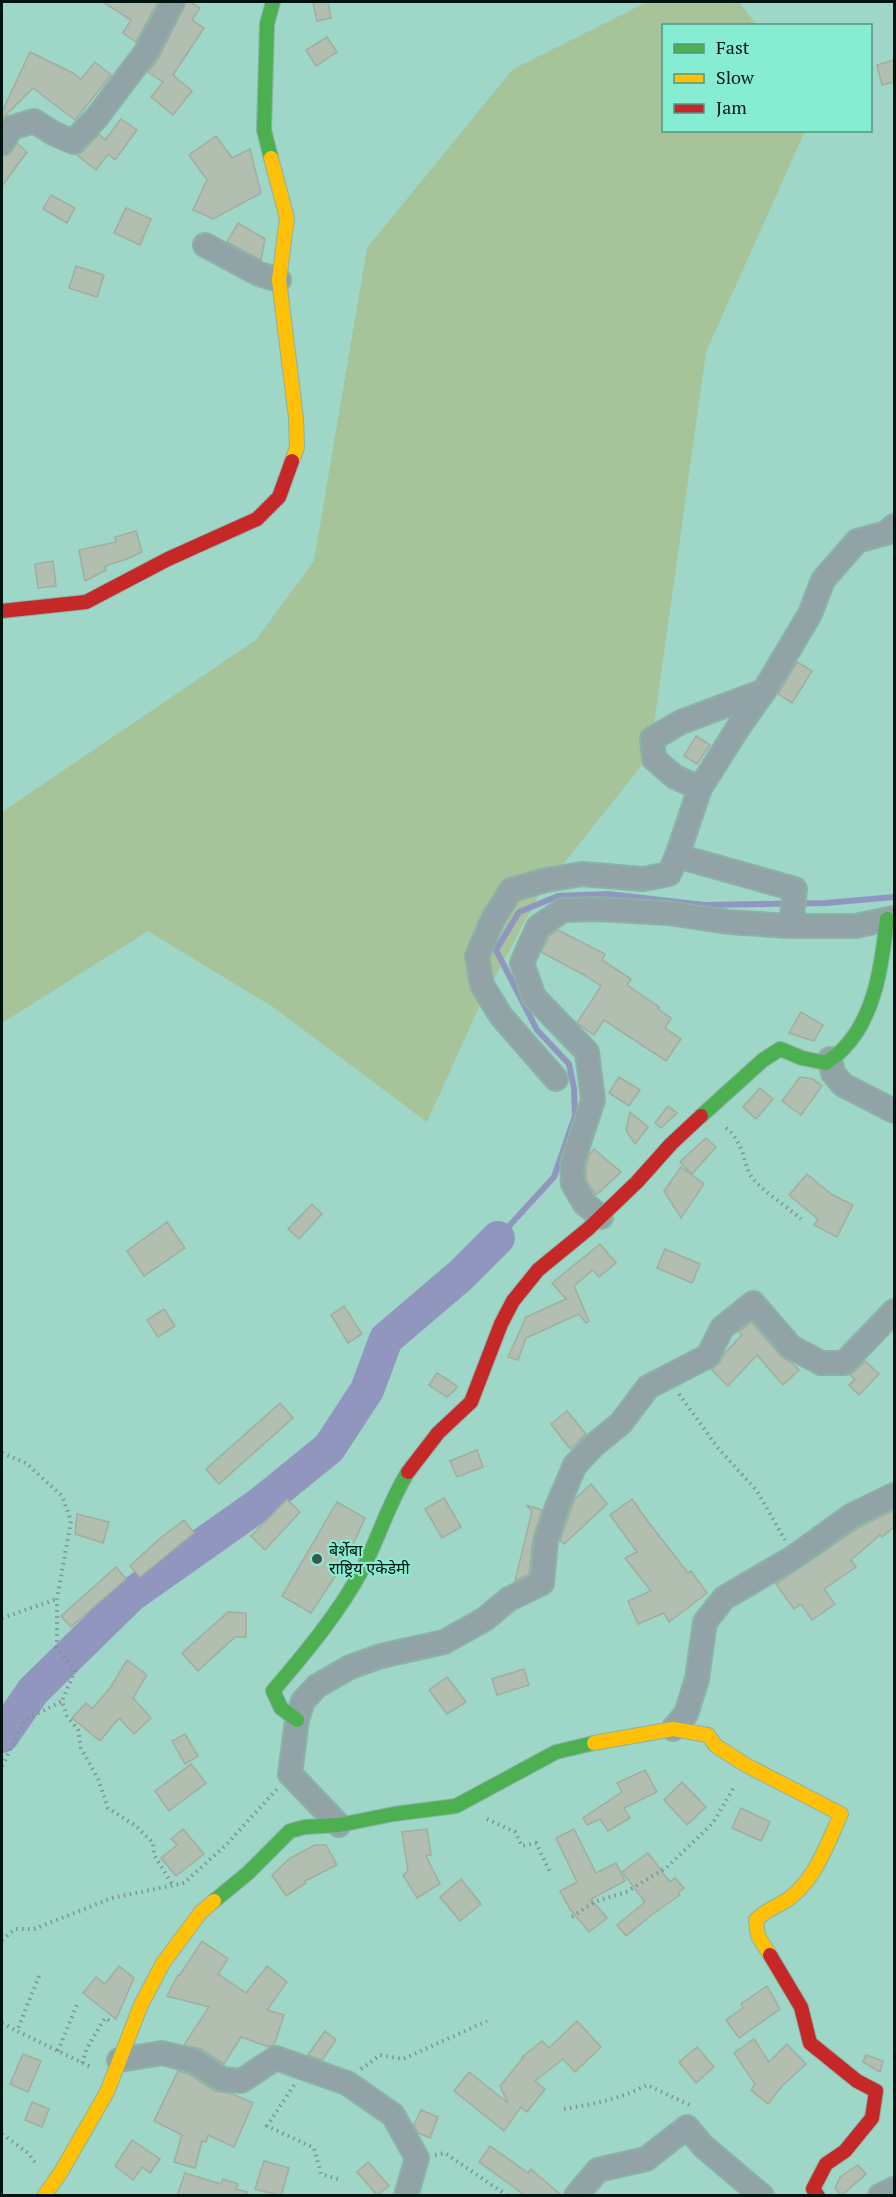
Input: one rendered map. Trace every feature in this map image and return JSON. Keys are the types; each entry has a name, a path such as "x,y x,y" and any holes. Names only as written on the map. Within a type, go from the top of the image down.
{"street":[{"path":"2,143 11,129 34,121 52,133 73,142 97,117 147,52 173,2"},
{"path":"2,611 87,602 168,560 257,519 279,497 297,447 296,418 279,280 287,219 264,130 267,24 273,2"},
{"path":"205,245 259,274 279,280"},
{"path":"556,1078 501,1016 482,985 477,956 493,919 511,890 546,880 582,874 643,879 669,874 700,788 764,691 810,614 823,580 857,541 886,533 894,526"},
{"path":"700,788 675,777 654,759 652,739 681,722 764,691"},
{"path":"677,856 795,889 791,926"},
{"path":"297,1720 281,1708 273,1691 324,1630 361,1570 381,1531 394,1497 410,1468 460,1410 471,1402 501,1324 513,1301 538,1270 588,1229 637,1182 671,1144 762,1059 780,1049 802,1058 825,1063 846,1046 864,1015 880,971 891,918 855,926 791,926 728,922 668,913 597,909 563,910 538,927 522,963 534,997 587,1053 593,1100 572,1164 573,1184 585,1204 601,1216"},
{"path":"830,1059 833,1073 843,1085 894,1111"},
{"path":"339,1825 290,1774 297,1720 303,1701 317,1686 350,1667 381,1656 444,1642 485,1619 509,1599 542,1584 546,1541 557,1507 575,1466 593,1446 621,1423 648,1387 708,1356 723,1328 753,1303 791,1347 821,1363 844,1363 894,1311"},
{"path":"673,1729 686,1714 697,1679 705,1622 724,1598 794,1557 851,1516 894,1495"},
{"path":"44,2196 61,2172 107,2092 141,2005 163,1963 201,1912 248,1873 290,1831 456,1806 556,1752 616,1738 673,1729 708,1735 716,1746 746,1765 841,1814 815,1867 794,1896 763,1911 756,1920 758,1936 801,2007 810,2043 856,2081 876,2091 872,2118 845,2151 826,2164 813,2189 818,2196"},
{"path":"116,2068 162,2053 194,2061 222,2079 241,2082 276,2058 347,2083 393,2115 417,2158 406,2196"},
{"path":"576,2196 598,2170 646,2159 687,2127 703,2146 762,2196"},
{"path":"880,2196 894,2189"}],"path":[{"path":"706,1113 734,1134 753,1179 801,1219"},
{"path":"669,1376 687,1408 717,1449 757,1491 794,1557"},
{"path":"2,1453 26,1464 62,1496 71,1521 57,1599 57,1647 75,1671 62,1701 25,1720 2,1766"},
{"path":"2,1618 57,1599"},
{"path":"62,1701 67,1716 78,1730 81,1748 98,1779 108,1808 136,1826 153,1843 154,1855 172,1884"},
{"path":"572,1917 594,1902 626,1892 666,1868 713,1823 746,1765"},
{"path":"2,1940 15,1929 34,1929 112,1898 184,1883 226,1845 290,1774"},
{"path":"456,1806 515,1832 522,1846 536,1844 551,1874"},
{"path":"17,2031 39,1976"},
{"path":"58,2051 78,2002"},
{"path":"347,2083 344,2081 380,2055 404,2059 486,2021"},
{"path":"2,2023 58,2051 116,2068"},
{"path":"304,2069 267,2126 314,2148 321,2174 338,2179"},
{"path":"564,2109 608,2101 635,2092 647,2085 690,2105 687,2127"},
{"path":"2,2134 28,2153 52,2183"},
{"path":"417,2158 445,2153 508,2196"}],"green space":[{"path":"647,2 739,2 756,24 662,24 662,132 805,132 706,352 652,739 647,759 540,893 481,1003 427,1122 273,1007 148,931 2,1023 2,812 256,640 314,561 367,248 513,69"}],"building":[{"path":"103,2 157,3 136,42 123,33 131,20"},
{"path":"186,2 200,8 192,20 204,28 173,75 192,91 173,115 151,97 163,82 148,72 158,59"},
{"path":"313,2 328,2 331,18 317,21"},
{"path":"327,37 337,52 316,66 306,50"},
{"path":"30,52 81,79 95,62 111,75 75,120 33,88 2,119 2,112"},
{"path":"894,60 894,82 882,85 877,65"},
{"path":"121,119 137,130 115,160 108,154 96,170 77,155 99,134 105,140"},
{"path":"216,136 232,158 250,149 261,193 213,219 193,210 207,180 189,155"},
{"path":"17,143 27,152 2,186 2,156 9,154"},
{"path":"51,195 75,208 67,223 43,209"},
{"path":"126,208 151,219 140,245 114,233"},
{"path":"238,223 265,239 261,260 227,242"},
{"path":"76,266 104,275 97,297 69,288"},
{"path":"136,531 142,552 105,566 106,570 85,581 79,550 116,542 115,537"},
{"path":"53,561 56,586 38,588 35,564"},
{"path":"797,662 812,671 792,703 778,694"},
{"path":"696,736 710,745 697,764 684,756"},
{"path":"558,930 605,954 602,960 631,979 627,985 671,1018 665,1028 681,1039 666,1061 604,1020 594,1035 577,1023 601,986 541,952 549,936"},
{"path":"801,1012 823,1025 814,1041 789,1033"},
{"path":"619,1077 640,1090 629,1106 609,1093"},
{"path":"800,1077 813,1079 822,1086 801,1115 782,1101"},
{"path":"760,1088 773,1099 756,1119 743,1107"},
{"path":"668,1106 677,1113 661,1128 655,1123"},
{"path":"630,1112 648,1127 635,1144 626,1130"},
{"path":"706,1138 716,1147 692,1174 680,1162"},
{"path":"594,1149 621,1172 596,1195 586,1180 586,1166 589,1155"},
{"path":"681,1167 704,1184 681,1218 664,1191"},
{"path":"807,1174 831,1194 853,1205 837,1237 814,1225 818,1219 789,1195"},
{"path":"312,1204 322,1214 299,1239 288,1229"},
{"path":"167,1222 185,1248 144,1276 127,1251"},
{"path":"600,1244 616,1263 599,1277 593,1270 574,1286 589,1321 586,1323 579,1314 526,1338 518,1360 508,1357 526,1317 566,1299 552,1283"},
{"path":"665,1249 700,1264 692,1283 657,1268"},
{"path":"344,1306 362,1334 348,1343 331,1315"},
{"path":"164,1309 175,1326 158,1337 147,1320"},
{"path":"751,1322 781,1356 799,1370 783,1385 757,1355 728,1386 711,1369 720,1363 725,1353 742,1335 739,1332"},
{"path":"865,1361 879,1374 859,1395 849,1385 855,1379 850,1375"},
{"path":"437,1373 457,1386 447,1397 429,1385"},
{"path":"280,1403 293,1418 219,1484 206,1469"},
{"path":"567,1411 586,1434 570,1449 551,1424"},
{"path":"477,1450 483,1467 457,1477 450,1461"},
{"path":"591,1484 607,1504 564,1544 560,1540 575,1499"},
{"path":"444,1498 461,1527 442,1538 425,1509"},
{"path":"287,1499 300,1512 265,1550 251,1536"},
{"path":"632,1499 688,1573 691,1571 707,1593 669,1622 664,1613 638,1624 628,1601 651,1591 625,1558 637,1552 610,1515"},
{"path":"337,1502 365,1518 346,1560 311,1613 282,1596"},
{"path":"526,1505 542,1510 533,1539 529,1574 515,1581 532,1511"},
{"path":"894,1510 894,1527 882,1537 880,1535 851,1560 856,1567 824,1589 835,1604 812,1620 801,1604 794,1609 776,1584 858,1528"},
{"path":"77,1514 109,1522 103,1543 75,1534"},
{"path":"184,1520 194,1533 140,1577 130,1566"},
{"path":"116,1567 126,1579 71,1627 61,1616"},
{"path":"228,1612 246,1613 246,1637 235,1637 198,1671 182,1653"},
{"path":"127,1660 147,1675 133,1698 151,1718 134,1734 119,1718 100,1741 72,1718 86,1703 92,1709 110,1688"},
{"path":"524,1669 529,1685 497,1695 492,1679"},
{"path":"447,1677 466,1702 447,1714 429,1690"},
{"path":"185,1734 198,1756 185,1764 172,1741"},
{"path":"191,1764 206,1783 169,1811 155,1791"},
{"path":"645,1770 657,1792 624,1808 630,1818 608,1831 600,1819 587,1825 583,1818 622,1792 617,1783"},
{"path":"682,1782 706,1807 687,1825 664,1800"},
{"path":"741,1808 770,1822 761,1841 732,1828"},
{"path":"183,1829 204,1854 176,1876 161,1858 177,1845 171,1839"},
{"path":"427,1829 431,1855 426,1856 440,1884 417,1898 403,1875 408,1871 402,1832"},
{"path":"574,1829 596,1873 616,1863 625,1881 591,1899 607,1918 589,1932 570,1909 560,1891 577,1882 556,1838"},
{"path":"315,1845 326,1845 337,1865 305,1881 306,1883 286,1896 272,1875 290,1858"},
{"path":"648,1853 670,1882 675,1878 684,1888 678,1893 680,1895 626,1936 617,1925 645,1902 622,1872"},
{"path":"461,1879 481,1904 460,1921 440,1897"},
{"path":"202,1941 228,1959 218,1974 246,1993 267,1966 287,1982 267,2010 284,2015 274,2045 269,2047 241,2037 224,2064 201,2049 184,2045 209,2007 167,1996 178,1975"},
{"path":"119,1966 134,1978 116,2019 83,1993 96,1977 105,1984"},
{"path":"767,1986 780,2009 739,2038 726,2020 743,2008 741,2004"},
{"path":"577,2021 601,2047 575,2072 563,2059 535,2081 545,2089 527,2112 521,2107 504,2131 454,2091 469,2072 508,2103 500,2086 522,2057 542,2041 549,2048"},
{"path":"325,2031 336,2040 322,2060 308,2055"},
{"path":"754,2039 769,2062 787,2044 806,2064 783,2085 768,2104 751,2090 755,2084 734,2053"},
{"path":"697,2047 714,2067 696,2083 679,2062"},
{"path":"23,2054 41,2061 28,2092 10,2084"},
{"path":"866,2055 883,2061 880,2072 863,2062"},
{"path":"178,2071 189,2074 215,2091 230,2093 253,2103 234,2147 208,2135 206,2142 202,2141 195,2168 174,2162 182,2135 154,2121"},
{"path":"32,2102 49,2109 42,2127 25,2120"},
{"path":"421,2110 438,2117 430,2138 418,2133 414,2125"},
{"path":"132,2140 160,2159 150,2173 142,2167 133,2180 115,2166"},
{"path":"490,2146 528,2173 531,2169 562,2196 526,2196 479,2162"},
{"path":"264,2161 289,2168 281,2196 255,2189"},
{"path":"368,2162 389,2186 377,2195 357,2172"},
{"path":"858,2165 866,2174 841,2196 835,2188 840,2177"},
{"path":"185,2173 221,2184 223,2179 238,2184 236,2189 247,2192 246,2196 177,2196"}],"waterway":[{"path":"498,1238 554,1177 575,1116 574,1088 569,1064 537,1030 496,950 519,912 558,896 608,894 705,905 826,903 894,897"},
{"path":"2,1736 33,1691 131,1595 260,1504 329,1448 367,1390 386,1339 461,1275 498,1238"}],"traffic: fast":[{"path":"271,158 264,130 267,24 273,2"},
{"path":"701,1116 763,1060 780,1049 802,1058 826,1063 842,1050 864,1020 876,987 887,919"},
{"path":"297,1720 281,1708 273,1691 321,1632 354,1585 395,1495 408,1472"},
{"path":"214,1901 248,1873 290,1831 456,1806 556,1752 594,1743"}],"traffic: slow":[{"path":"271,158 287,218 279,280 296,418 297,447 292,461"},
{"path":"594,1743 673,1729 708,1735 716,1746 746,1765 841,1814 808,1880 791,1897 756,1920 758,1936 770,1955"},
{"path":"44,2196 61,2172 107,2092 141,2005 163,1963 201,1912 214,1901"}],"traffic: jam":[{"path":"2,611 86,602 168,559 257,519 279,497 292,461"},
{"path":"408,1472 438,1433 471,1402 501,1324 513,1301 538,1270 588,1229 701,1116"},
{"path":"770,1955 801,2007 810,2043 857,2081 876,2091 872,2118 845,2151 826,2164 813,2189 818,2196"}],"place":[{"name":"बेर्शेबा राष्ट्रिय एकेडेमी","path":"317,1559"}]}
